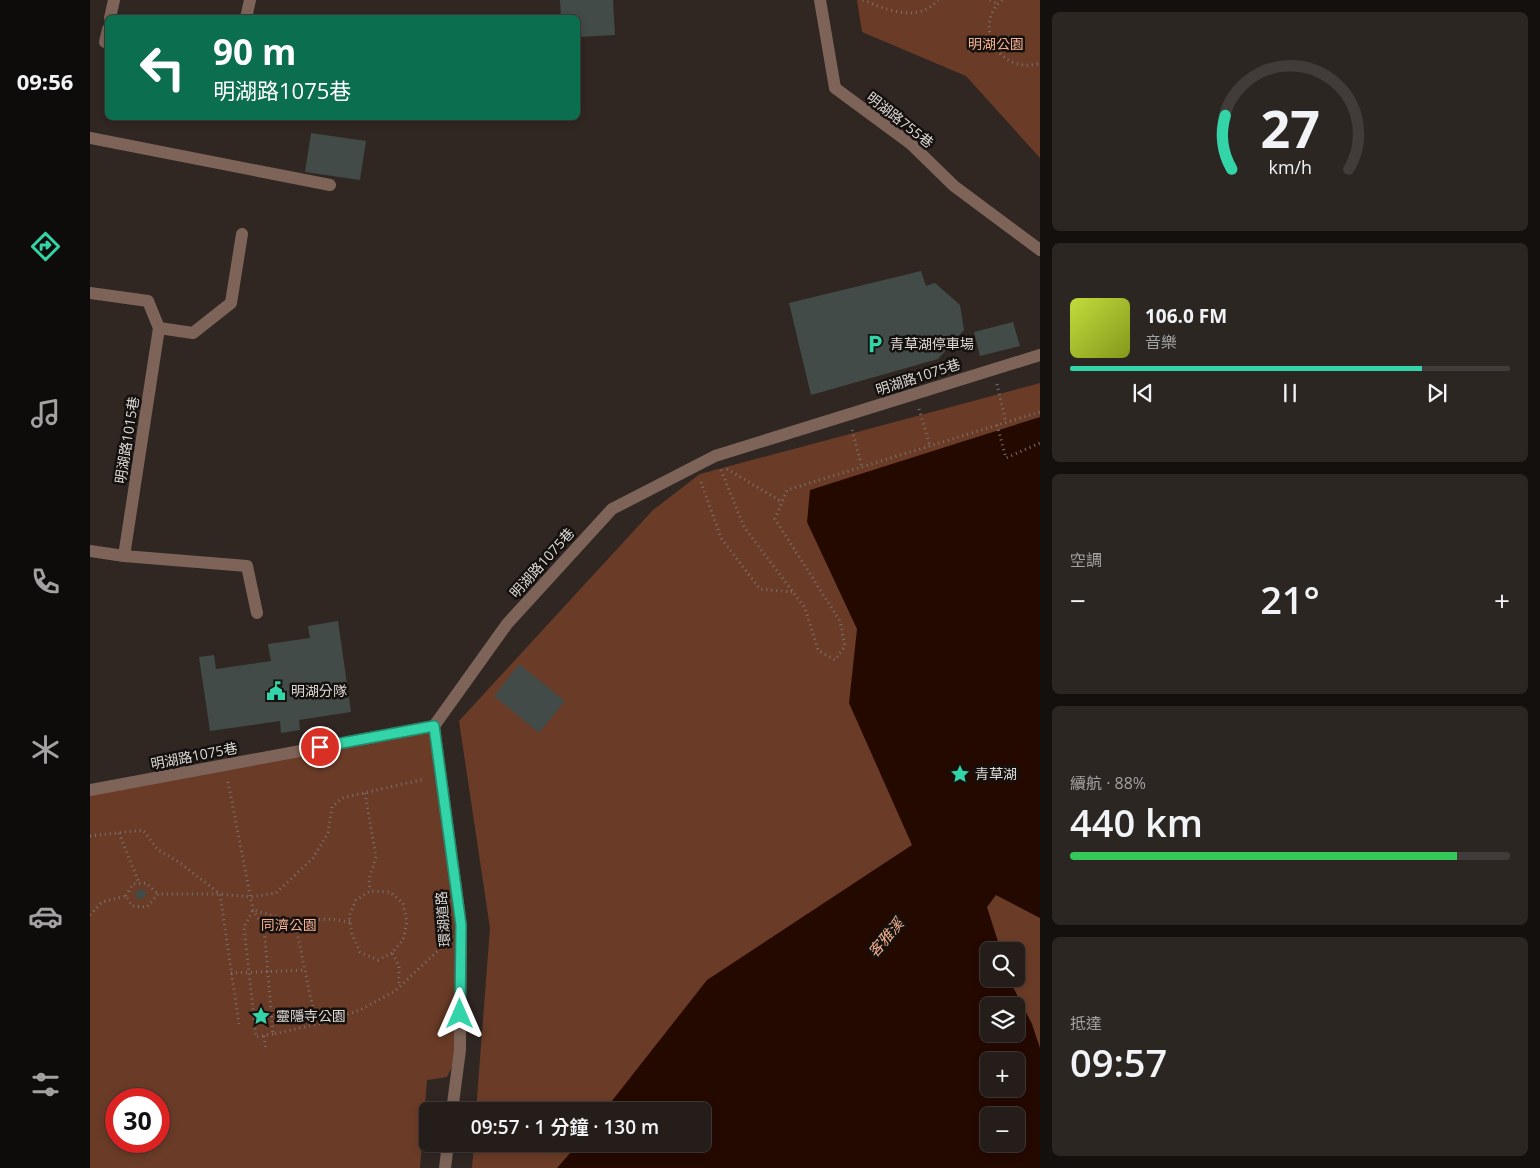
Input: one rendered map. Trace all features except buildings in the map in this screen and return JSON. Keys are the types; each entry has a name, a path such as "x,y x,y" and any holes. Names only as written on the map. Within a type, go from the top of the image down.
{"street":[{"path":"111,15 114,0"},
{"path":"247,15 250,0"},
{"name":"明湖路755巷","path":"820,0 835,88 911,144 954,186 1040,250"},
{"path":"90,138 330,185"},
{"path":"90,293 148,301 160,328 193,333 231,303 242,234"},
{"name":"明湖路1015巷","path":"124,556 160,328"},
{"name":"明湖路1075巷","path":"90,790 434,726 507,624 612,509 715,456 1040,354"},
{"path":"90,551 124,556 246,566 257,613"},
{"name":"環湖道路","path":"434,726 461,925 460,1050 453,1102"},
{"path":"445,1168 447,1152"}],"path":[{"path":"863,0 903,13 931,8 938,0"},
{"path":"990,0 998,4"},
{"path":"1002,0 992,14 989,26 990,38 996,49 1004,58 1014,64 1026,66 1040,63"},
{"path":"993,369 1006,422"},
{"path":"915,394 930,446"},
{"path":"782,502 718,464 744,527 805,608 818,650 835,660 844,646 840,621 775,519 788,490 1040,412"},
{"path":"848,415 862,467"},
{"path":"997,426 1006,458 1040,443"},
{"path":"698,474 721,538 760,589 793,592"},
{"path":"90,915 102,902 126,896 133,884 139,883 146,883 158,894 220,894 251,897 276,893 313,858 328,833 332,807 342,798 432,778"},
{"path":"228,782 253,910 264,927 273,1034"},
{"path":"365,793 376,857 369,879 370,891"},
{"path":"90,836 143,830 158,850 179,862 220,894 239,1024"},
{"path":"119,834 139,883"},
{"path":"370,891 390,892 403,903 407,922 403,940 392,953 378,960 360,952 352,934 349,916 356,900 370,891"},
{"path":"126,896 132,906 147,906 158,894"},
{"path":"253,910 244,927 256,1037 316,1024 360,1010 395,991 443,946 460,942"},
{"path":"253,910 295,922 329,919 350,922"},
{"path":"295,922 316,1024"},
{"path":"392,953 399,966 399,987"},
{"path":"231,973 304,970"},
{"path":"264,1036 266,1051"}],"green space":[{"name":"明湖公園","path":"857,0 1040,0 1040,158 966,76 862,32"},
{"path":"1040,383 1040,1168 472,1168 473,1152 711,1152 711,1102 477,1102 490,928 459,721 653,510 700,474"},
{"name":"靈隱寺公園","path":"434,726 461,925 460,1050 447,1077 427,1080 425,1102 419,1102 419,1152 421,1152 420,1168 90,1168 90,790"}],"water":[{"name":"青草湖","path":"1040,417 1040,918 996,895 987,907 998,942 980,942 980,987 1013,987 1018,997 980,997 980,1042 1025,1042 1025,1010 1040,1048 1040,1168 557,1168 571,1152 711,1152 711,1102 611,1102 707,980 912,845 849,703 857,629 807,522 810,490"}],"place":[{"name":"青草湖停車場","path":"875,344"},
{"name":"明湖分隊","path":"276,691"},
{"name":"青草湖","path":"960,774"},
{"name":"靈隱寺公園","path":"261,1016"}],"route":[{"path":"320,747 434,726 461,925 460,1014"}],"park label":[{"name":"同濟公園","path":"289,925"}],"water label":[{"name":"客雅溪","path":"886,938"}]}
